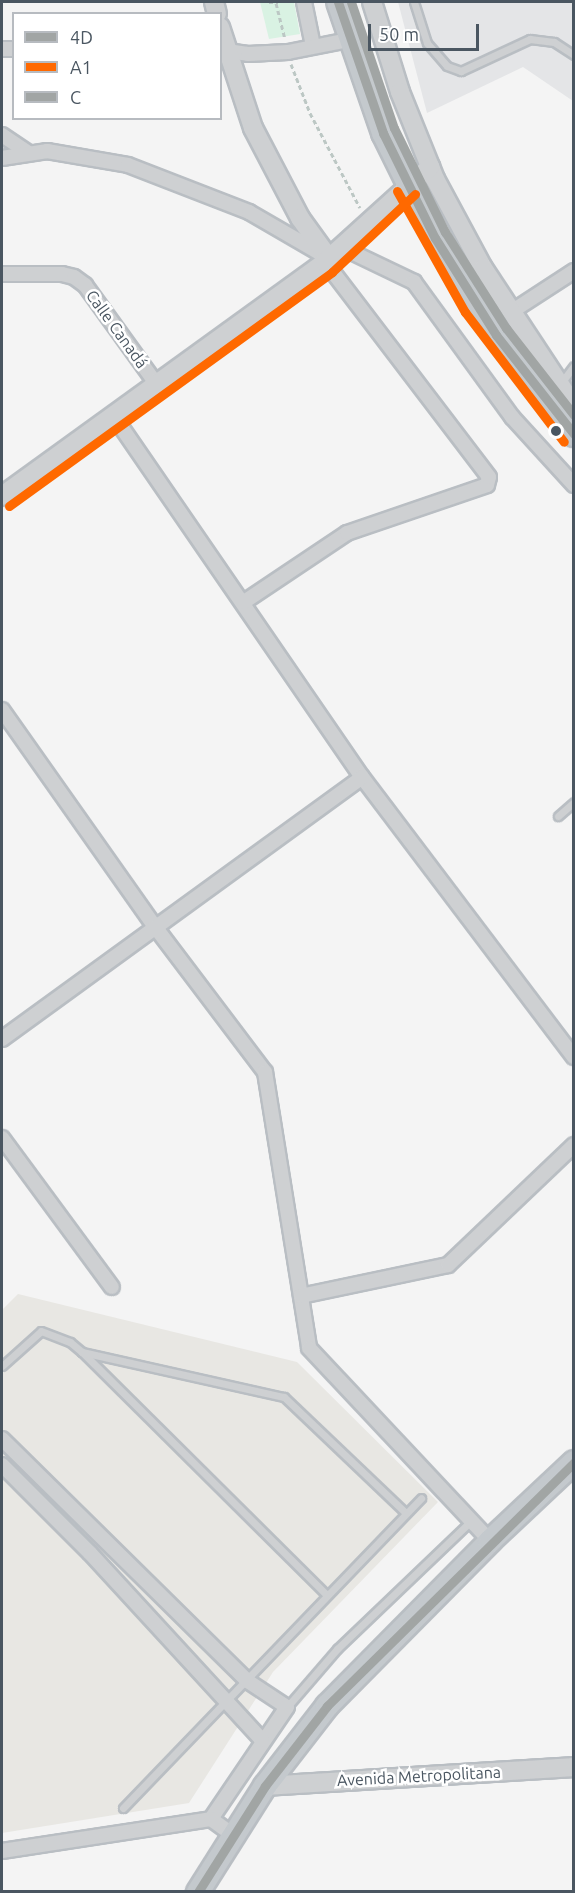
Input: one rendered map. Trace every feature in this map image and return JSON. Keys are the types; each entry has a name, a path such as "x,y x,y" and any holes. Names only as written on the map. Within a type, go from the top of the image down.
{"highway":[{"path":"338,2 348,40 407,185 459,279 551,393 573,435"},
{"path":"198,1892 232,1834 265,1786 335,1698 490,1540 573,1462"}],"street":[{"path":"304,2 313,46"},
{"path":"372,2 400,92 430,167 483,268 511,312 551,393 573,405"},
{"path":"244,602 347,533 487,485 489,477 332,256 300,218 253,128 224,50 248,54 348,40"},
{"path":"2,135 27,152"},
{"path":"2,158 27,152 89,157 163,177 249,212 332,256 414,282 512,417 573,485"},
{"path":"2,496 332,256 407,185 430,167"},
{"path":"511,312 573,271"},
{"name":"Calle Canadá","path":"2,274 62,274 74,277 85,285 157,385"},
{"path":"113,415 244,602 362,777 573,1058"},
{"path":"2,710 156,928 265,1072 309,1348 314,1356 490,1540"},
{"path":"2,1039 362,777"},
{"path":"2,1138 112,1287"},
{"path":"302,1296 448,1265 573,1145"},
{"path":"2,1439 246,1680 287,1707 262,1740 211,1819"},
{"path":"2,1465 90,1553 262,1740"},
{"name":"Avenida Metropolitana","path":"265,1786 573,1767"},
{"path":"2,1851 211,1819 232,1834"}],"lane":[{"path":"414,2 427,43 447,66 461,71 530,39 554,42 573,55"},
{"path":"551,393 573,366"},
{"path":"558,816 573,802"},
{"path":"2,1366 40,1331 70,1342 327,1594"},
{"path":"82,1352 284,1397 406,1513"},
{"path":"123,1808 421,1498"},
{"path":"287,1707 337,1649 472,1520"}],"path":[{"path":"269,2 277,2 285,40"},
{"path":"290,60 315,124 360,208"}],"shaded area":[{"path":"398,2 573,2 573,101 523,67 427,113"},
{"path":"18,1294 297,1362 438,1502 273,1672 189,1803 2,1833 2,1310"}],"green space":[{"path":"260,2 294,2 300,34 269,39"}],"transit line":[{"name":"4D","path":"338,2 383,133 435,238 496,335 574,434"},
{"name":"C","path":"351,2 394,128 445,232 506,328 574,415"},
{"name":"A1","path":"397,191 465,312 564,442"},
{"name":"A1","path":"9,506 332,272 415,194"},
{"name":"4D","path":"198,1892 265,1786 327,1706 574,1462"}]}
